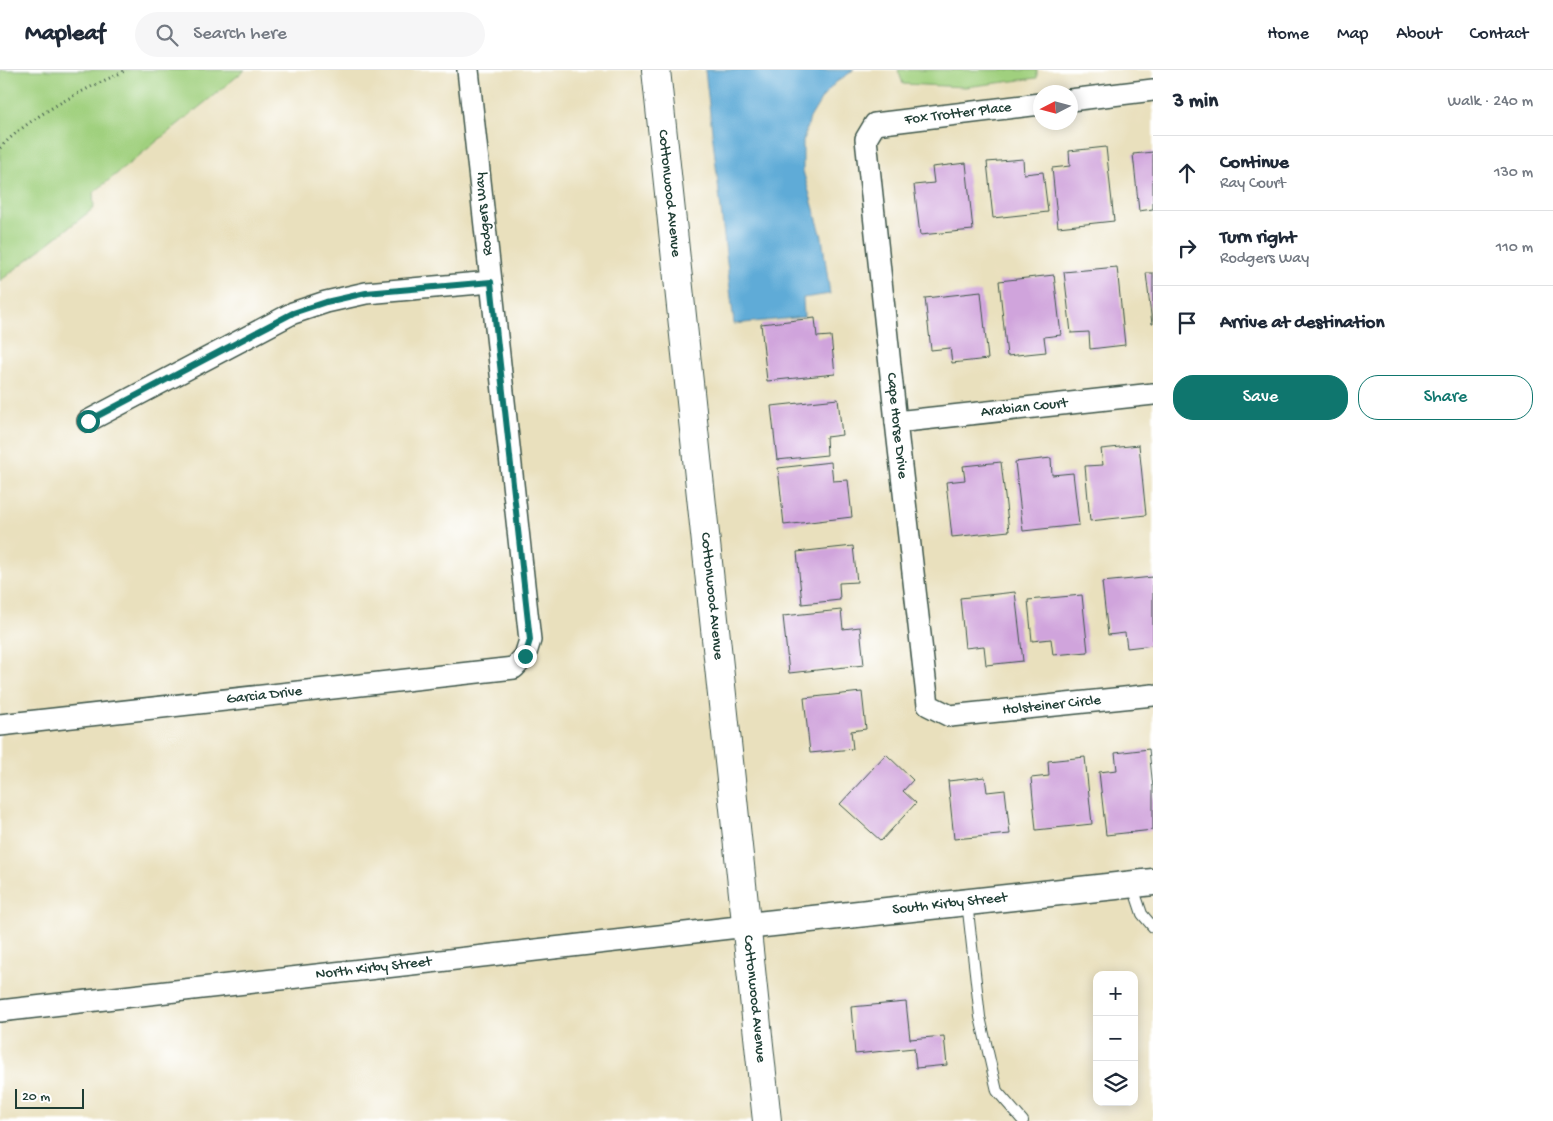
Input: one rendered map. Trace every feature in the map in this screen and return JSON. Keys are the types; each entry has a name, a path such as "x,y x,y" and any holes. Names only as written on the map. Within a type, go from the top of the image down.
{"main road":[{"name":"Cottonwood Avenue","path":"656,70 767,1121"}],"street":[{"name":"Rodgers Way","path":"468,70 530,640 525,656"},
{"path":"1078,99 1153,90"},
{"name":"Fox Trotter Place","path":"875,124 1033,105"},
{"name":"Cape Horse Drive","path":"875,124 866,140 928,705 950,716"},
{"path":"88,421 293,313 326,302 366,293 491,282"},
{"name":"Arabian Court","path":"896,422 1153,394"},
{"name":"Garcia Drive","path":"0,725 514,668 525,656"},
{"name":"Holsteiner Circle","path":"950,716 1153,695"},
{"name":"South Kirby Street","path":"747,926 1143,883"},
{"name":"North Kirby Street","path":"0,1010 747,926"}],"lane":[{"path":"1143,883 1142,914 1153,927"},
{"path":"967,902 980,1017 997,1091 1022,1121"}],"path":[{"path":"0,148 11,136 65,100 127,70"}],"green space":[{"path":"0,70 245,70 93,193 94,208 0,281"},
{"path":"898,70 1037,70 1037,78 965,87 903,84"}],"water":[{"path":"705,70 854,70 835,83 822,98 810,118 803,141 803,171 822,237 830,294 803,298 804,317 734,324"}],"building":[{"path":"1106,147 1114,221 1058,227 1052,168 1070,166 1069,151"},
{"path":"1153,152 1153,209 1139,211 1133,154"},
{"path":"1023,159 1024,174 1043,172 1048,212 993,218 987,162"},
{"path":"966,163 973,230 920,235 914,185 934,183 932,167"},
{"path":"1117,267 1125,345 1090,349 1089,332 1071,333 1064,272"},
{"path":"1146,273 1153,273 1153,324 1152,324"},
{"path":"1054,275 1061,335 1044,337 1046,352 1007,356 999,281"},
{"path":"981,292 988,359 952,363 950,348 931,350 925,298"},
{"path":"815,318 817,337 831,336 835,374 767,381 761,324"},
{"path":"838,399 842,435 826,437 827,455 777,460 771,406"},
{"path":"1139,445 1146,515 1090,521 1085,466 1103,465 1101,449"},
{"path":"1051,458 1052,475 1073,473 1079,525 1023,531 1015,462"},
{"path":"831,462 833,481 848,480 852,517 784,525 778,468"},
{"path":"1001,462 1009,531 952,537 946,482 965,480 963,466"},
{"path":"853,546 857,582 839,583 840,600 802,604 797,552"},
{"path":"1153,577 1153,645 1127,648 1125,633 1108,635 1102,582"},
{"path":"1015,592 1023,661 986,665 984,646 965,648 960,598"},
{"path":"1082,595 1088,652 1053,655 1051,639 1032,641 1028,600"},
{"path":"841,610 843,629 860,627 864,665 789,673 783,616"},
{"path":"862,692 866,729 851,731 853,749 810,753 804,698"},
{"path":"1149,749 1153,788 1153,830 1106,835 1099,772 1117,770 1115,753"},
{"path":"886,754 913,780 903,791 916,803 881,841 840,804"},
{"path":"1085,757 1092,824 1036,830 1031,778 1049,776 1048,761"},
{"path":"985,777 987,792 1005,790 1010,834 954,839 948,781"},
{"path":"906,1002 910,1039 944,1036 947,1065 916,1068 914,1048 855,1054 851,1007"}],"route":[{"path":"88,421 293,313 326,302 366,293 491,282 530,640 525,656"}]}
